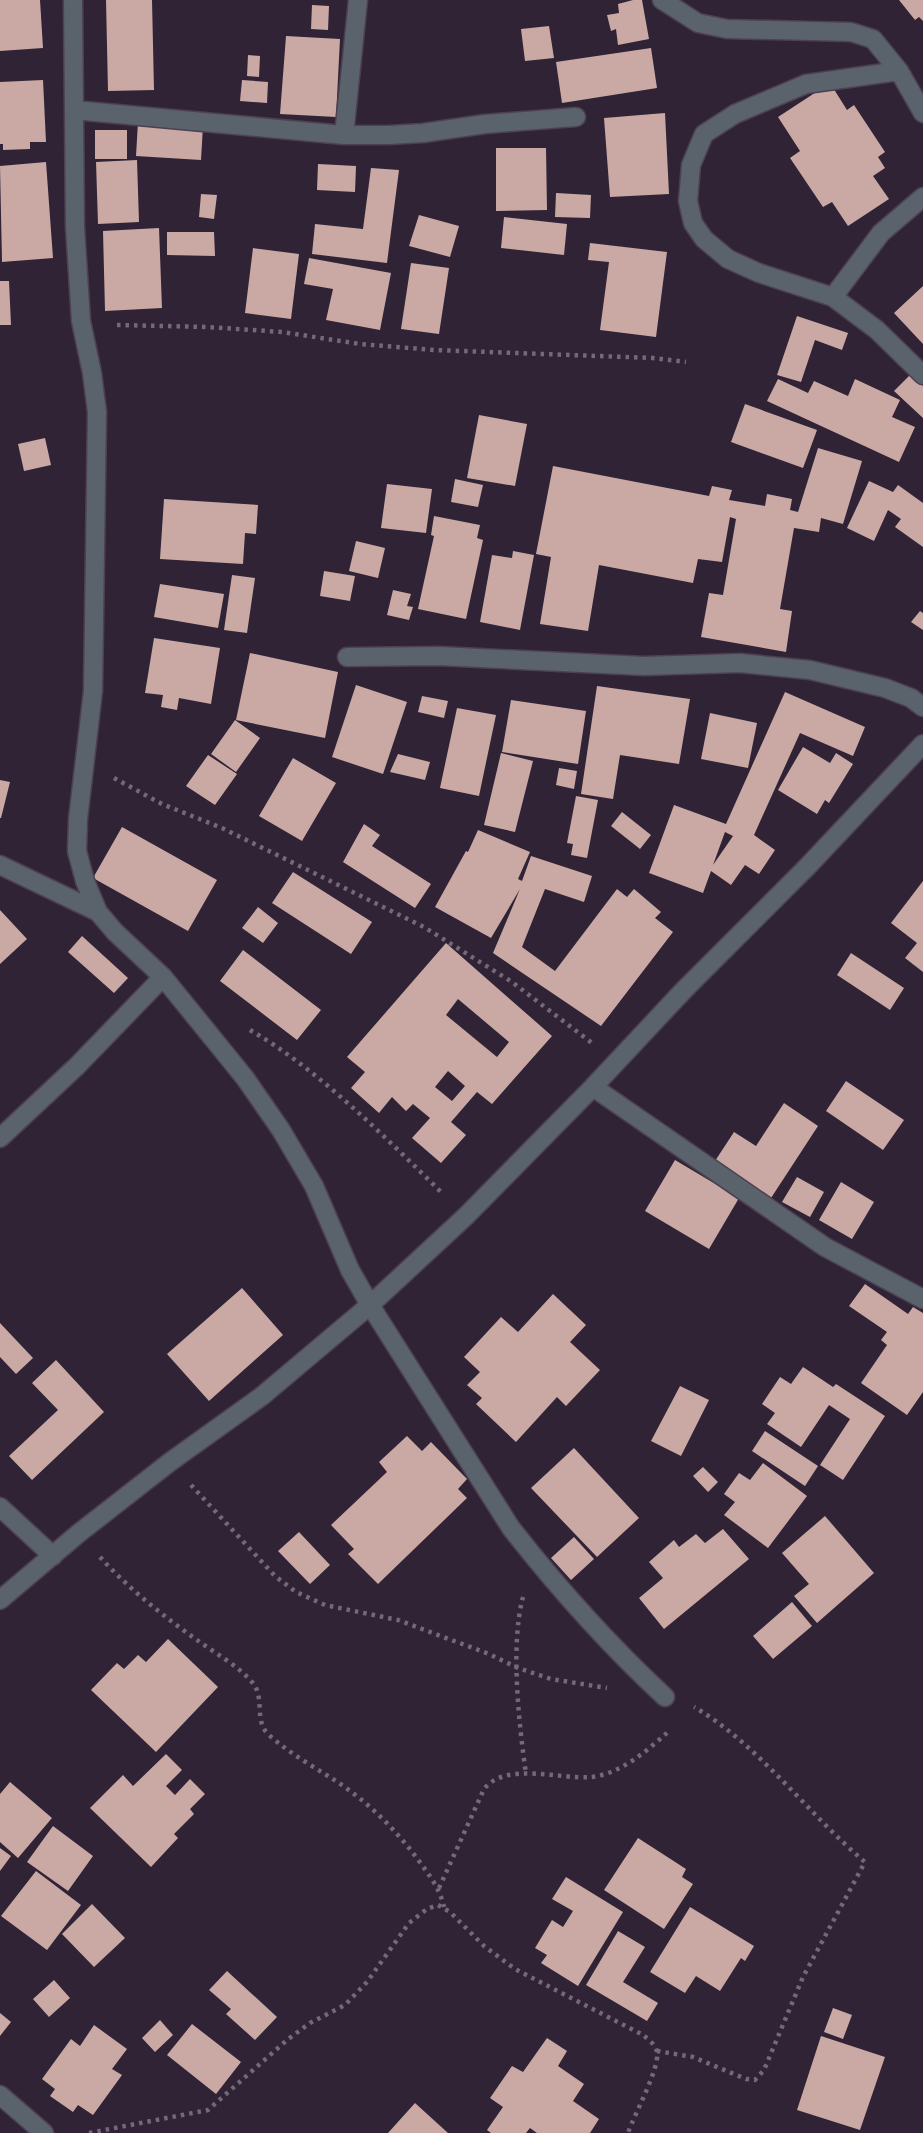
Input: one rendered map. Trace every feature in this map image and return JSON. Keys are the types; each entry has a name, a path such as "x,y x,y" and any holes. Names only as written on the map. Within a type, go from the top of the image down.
{"street":[{"path":"73,0 75,227 81,321 97,412 98,467 93,691 78,819 77,851 85,881 97,912 163,977 245,1078 281,1130 314,1186 350,1270 370,1305 511,1528 615,1650 665,1697"},
{"path":"344,135 358,0"},
{"path":"662,0 698,23 727,29 851,32 873,38 898,71 923,113"},
{"path":"898,71 806,84 735,114 704,134 691,165 688,201 693,223 704,239 729,259 759,273 833,297 877,330 923,375"},
{"path":"74,110 344,135 423,133 485,124 576,117"},
{"path":"833,297 881,233 923,197"},
{"path":"347,657 439,656 644,666 740,663 810,670 885,688 911,698 923,707"},
{"path":"0,1601 79,1533 170,1462 262,1396 370,1305 466,1216 807,867 923,744"},
{"path":"0,865 97,912"},
{"path":"0,1138 77,1066 163,977"},
{"path":"593,1087 825,1247 923,1300"},
{"path":"0,1507 53,1556"},
{"path":"0,2095 44,2133"}],"path":[{"path":"81,321 141,327 208,327 282,332 360,344 434,350 653,358 686,362"},
{"path":"86,763 162,804 234,834 424,928 512,982 615,1061"},
{"path":"240,1023 270,1041 320,1080 403,1154 466,1216"},
{"path":"89,2133 208,2110 287,2040 310,2023 345,2005 357,1994 409,1923 438,1905 484,1946 515,1969 643,2035 657,2051 693,2057 746,2079 755,2080 764,2070 803,1977 866,1862 744,1745 695,1708 665,1697 561,1681 518,1668 489,1654 398,1620 325,1605 296,1592 265,1567 170,1462"},
{"path":"79,1533 114,1572 183,1630 239,1669 253,1683 259,1693 260,1716 265,1732 368,1806 409,1848 438,1888 444,1908"},
{"path":"526,1774 518,1707 518,1668 521,1604 534,1558"},
{"path":"686,1717 695,1708"},
{"path":"438,1888 489,1782 500,1776 526,1774 593,1777 619,1769 647,1751 676,1725"},
{"path":"628,2133 656,2064 657,2051"}],"building":[{"path":"0,0 40,0 43,48 0,51"},
{"path":"106,0 152,0 154,90 108,91"},
{"path":"642,0 649,39 618,45 616,29 611,31 607,15 619,13 618,4"},
{"path":"899,0 923,0 923,21 919,17 915,20"},
{"path":"312,5 329,6 328,30 311,29"},
{"path":"549,26 554,58 525,61 521,29"},
{"path":"286,36 340,39 336,117 280,114"},
{"path":"651,48 657,88 562,103 556,62"},
{"path":"248,55 260,56 259,77 247,76"},
{"path":"43,80 46,142 30,142 30,149 3,150 3,144 0,144 0,82"},
{"path":"242,80 268,82 267,103 240,101"},
{"path":"830,83 847,110 854,105 885,152 878,157 885,168 873,176 889,199 848,226 832,202 823,207 790,158 800,151 778,117"},
{"path":"665,113 669,194 610,197 604,118"},
{"path":"138,122 203,126 201,160 136,156"},
{"path":"95,130 127,130 127,159 95,159"},
{"path":"496,148 546,148 547,210 496,211"},
{"path":"137,160 139,222 98,224 96,162"},
{"path":"46,162 53,258 2,262 0,166"},
{"path":"318,164 356,166 355,192 317,190"},
{"path":"371,168 399,170 387,263 312,254 315,224 363,229"},
{"path":"556,193 591,195 590,218 555,217"},
{"path":"201,194 217,195 214,219 199,217"},
{"path":"419,215 459,226 450,257 409,246"},
{"path":"504,217 567,224 564,255 501,248"},
{"path":"159,228 162,308 105,311 103,231"},
{"path":"167,232 214,232 215,256 167,255"},
{"path":"590,243 667,252 656,337 600,330 609,262 588,260"},
{"path":"253,248 299,254 291,319 245,313"},
{"path":"309,258 391,273 380,330 326,320 333,289 304,284"},
{"path":"411,263 449,268 439,334 401,329"},
{"path":"0,281 9,281 11,325 0,325"},
{"path":"923,286 923,344 894,313"},
{"path":"797,316 848,333 842,350 815,340 801,382 777,375"},
{"path":"911,374 923,386 923,418 894,391"},
{"path":"778,379 808,393 814,381 848,396 855,379 900,400 892,417 915,427 899,462 767,401"},
{"path":"745,404 817,430 803,468 731,442"},
{"path":"479,415 527,424 515,486 467,478"},
{"path":"45,438 51,465 24,471 18,444"},
{"path":"818,448 862,461 843,524 821,518 819,532 794,528 780,609 792,611 786,652 701,637 709,593 723,595 736,519 730,517 722,562 698,559 693,583 599,565 588,631 540,624 551,557 536,554 553,466 709,496 712,486 732,490 729,500 765,506 767,494 792,499 790,510 798,512"},
{"path":"455,479 483,485 478,507 451,502"},
{"path":"869,481 893,492 898,485 923,503 923,547 895,527 901,519 888,510 874,541 847,528"},
{"path":"387,484 432,489 426,533 381,528"},
{"path":"164,499 258,505 256,534 245,533 243,564 160,559"},
{"path":"434,516 480,525 477,538 483,540 466,619 418,609 434,536 431,535"},
{"path":"356,541 385,548 378,578 349,571"},
{"path":"513,551 534,555 520,630 480,622 492,555 512,558"},
{"path":"324,571 355,576 350,601 320,596"},
{"path":"232,575 255,578 247,633 224,630"},
{"path":"160,584 224,594 218,628 154,617"},
{"path":"393,590 411,594 407,606 413,607 409,620 387,615"},
{"path":"920,611 923,613 923,630 911,622"},
{"path":"154,638 220,648 211,704 179,698 177,710 161,707 163,695 145,693"},
{"path":"250,653 338,672 325,738 236,720"},
{"path":"356,685 407,702 383,774 332,757"},
{"path":"597,686 690,699 679,764 620,755 613,799 581,794"},
{"path":"785,692 865,727 853,756 800,733 754,835 775,850 759,874 745,865 731,885 711,871 703,893 649,873 674,805 726,824","holes":["725,832 733,836 713,865"]},
{"path":"422,696 448,701 444,718 418,712"},
{"path":"511,700 586,711 578,764 502,752"},
{"path":"457,708 496,715 479,796 440,788"},
{"path":"710,713 757,723 748,768 701,759"},
{"path":"235,720 260,738 236,772 211,754"},
{"path":"803,747 830,763 836,753 853,764 829,803 825,800 817,814 778,790"},
{"path":"501,753 533,761 515,832 484,825"},
{"path":"398,754 430,762 425,780 390,772"},
{"path":"208,755 237,774 215,805 186,786"},
{"path":"293,758 336,783 302,841 259,816"},
{"path":"559,768 577,771 574,789 556,785"},
{"path":"0,780 10,782 1,818 0,818"},
{"path":"576,796 598,800 587,858 571,855 573,844 567,843"},
{"path":"622,812 651,835 640,849 611,826"},
{"path":"364,824 380,835 372,846 431,884 415,908 343,862"},
{"path":"122,827 217,880 188,931 93,878"},
{"path":"478,830 530,852 518,879 522,881 531,856 592,876 584,902 545,889 522,947 555,971 617,889 627,897 634,889 661,912 655,918 673,932 601,1026 493,953 520,889 491,938 435,907"},
{"path":"293,872 372,922 351,954 272,903"},
{"path":"923,881 923,972 905,958 917,943 891,923"},
{"path":"258,907 278,923 263,943 242,928"},
{"path":"0,910 27,939 0,964"},
{"path":"82,936 128,978 114,993 68,952"},
{"path":"446,943 552,1036 492,1104 477,1092 451,1122 466,1135 441,1163 412,1138 430,1118 413,1104 406,1111 392,1097 379,1113 351,1088 365,1072 347,1057","holes":["458,999 509,1042 497,1057 446,1015","448,1071 465,1086 452,1101 435,1087"]},
{"path":"243,950 321,1010 297,1040 220,981"},
{"path":"851,953 904,988 890,1010 837,975"},
{"path":"846,1081 904,1120 883,1150 826,1111"},
{"path":"784,1103 818,1126 771,1198 715,1161 734,1132 756,1146"},
{"path":"675,1160 739,1198 709,1249 645,1211"},
{"path":"797,1177 824,1192 810,1217 782,1202"},
{"path":"841,1182 874,1202 852,1239 819,1220"},
{"path":"865,1284 908,1314 913,1307 923,1313 923,1392 907,1415 861,1383 887,1345 881,1340 887,1332 849,1306"},
{"path":"242,1288 283,1335 209,1401 167,1354"},
{"path":"553,1294 586,1325 570,1342 600,1370 566,1406 557,1397 516,1442 476,1404 482,1398 467,1385 480,1372 464,1357 501,1317 518,1332"},
{"path":"0,1323 33,1358 16,1374 0,1357"},
{"path":"56,1360 104,1412 32,1480 9,1456 58,1410 32,1383"},
{"path":"803,1367 833,1387 836,1384 885,1416 843,1480 820,1465 850,1419 829,1405 801,1447 767,1424 775,1413 762,1404 780,1377 791,1384"},
{"path":"680,1386 709,1400 681,1456 651,1441"},
{"path":"765,1431 818,1466 805,1486 752,1451"},
{"path":"407,1436 422,1451 431,1442 467,1479 458,1489 467,1498 378,1584 348,1554 354,1549 331,1525 387,1472 379,1462"},
{"path":"574,1448 639,1518 597,1557 531,1488"},
{"path":"763,1463 807,1496 768,1548 724,1515 735,1502 724,1494 739,1473 750,1480"},
{"path":"703,1467 718,1482 708,1492 693,1476"},
{"path":"825,1516 874,1573 817,1623 794,1596 809,1584 782,1553"},
{"path":"723,1529 749,1559 664,1629 639,1598 663,1578 649,1562 674,1540 679,1547 696,1534 705,1543"},
{"path":"299,1532 330,1565 310,1584 278,1551"},
{"path":"574,1537 594,1559 571,1580 551,1558"},
{"path":"792,1602 812,1626 773,1659 753,1636"},
{"path":"168,1639 218,1687 156,1752 91,1690 117,1663 124,1669 138,1655 146,1662"},
{"path":"166,1754 182,1770 166,1786 175,1795 190,1779 205,1794 190,1809 194,1814 174,1834 178,1838 151,1867 90,1808 123,1775 133,1786"},
{"path":"10,1782 52,1818 18,1858 0,1842 0,1794"},
{"path":"53,1826 93,1856 68,1891 27,1862"},
{"path":"638,1838 686,1869 682,1877 693,1884 664,1929 604,1890"},
{"path":"0,1848 11,1856 0,1871"},
{"path":"36,1871 81,1905 47,1950 1,1916"},
{"path":"566,1877 623,1912 578,1986 541,1963 547,1955 535,1948 552,1920 563,1927 573,1911 552,1899"},
{"path":"92,1904 125,1938 94,1967 62,1934"},
{"path":"690,1907 754,1946 745,1961 741,1958 720,1991 696,1976 685,1993 650,1972"},
{"path":"618,1931 645,1947 623,1982 658,2003 647,2021 586,1985"},
{"path":"227,1971 277,2017 255,2040 226,2014 231,2009 209,1990"},
{"path":"54,1980 70,1998 49,2017 33,1999"},
{"path":"833,2008 852,2015 843,2039 824,2032"},
{"path":"0,2013 11,2022 0,2036"},
{"path":"160,2020 173,2035 155,2052 142,2038"},
{"path":"192,2024 241,2062 216,2094 167,2055"},
{"path":"94,2025 127,2049 112,2069 122,2075 93,2115 78,2105 73,2112 50,2096 55,2089 42,2079 71,2039 80,2046"},
{"path":"821,2036 885,2057 860,2130 797,2110"},
{"path":"547,2038 567,2051 558,2066 584,2084 573,2101 599,2119 590,2133 537,2133 530,2128 526,2133 491,2133 487,2130 503,2107 490,2098 512,2066 523,2072"},
{"path":"415,2103 448,2133 388,2133"}]}
